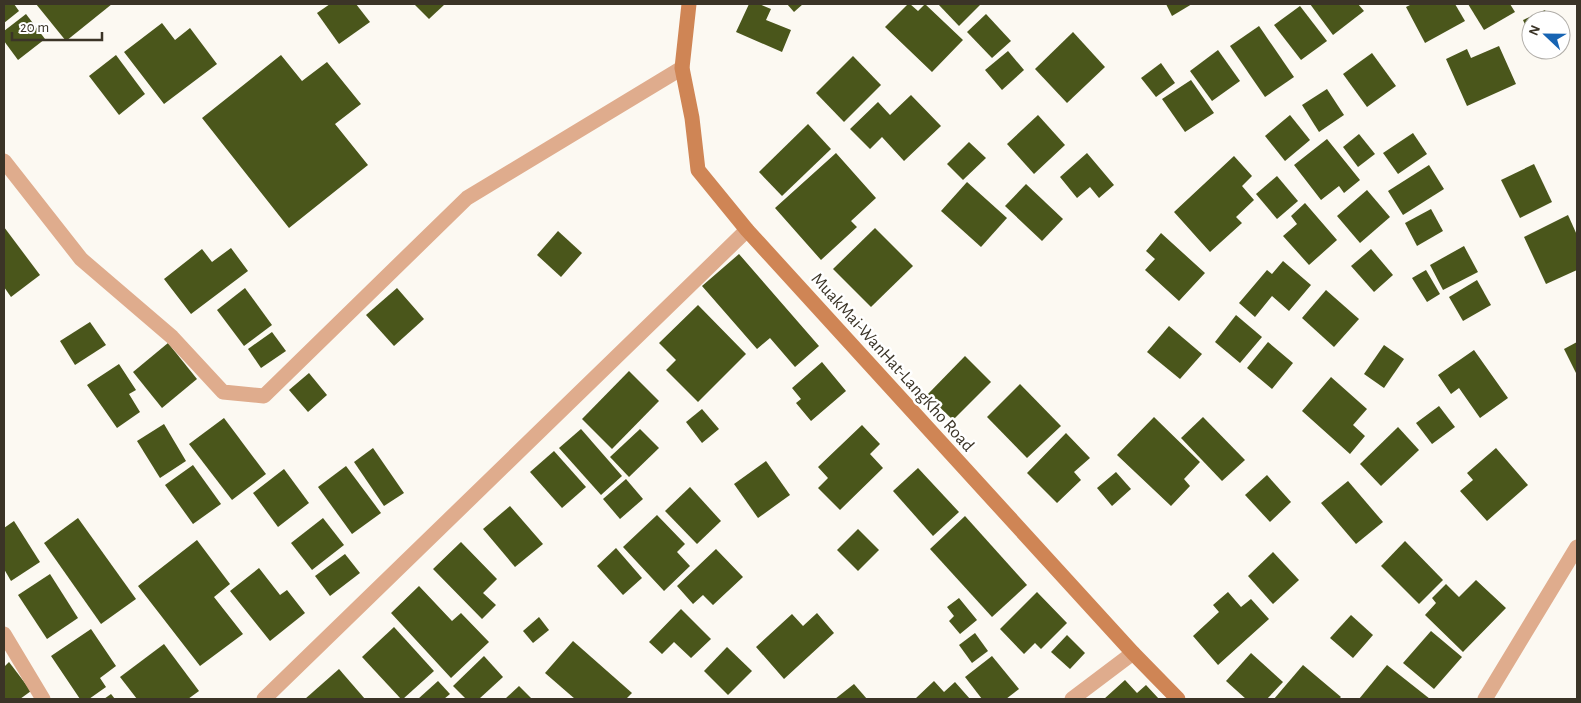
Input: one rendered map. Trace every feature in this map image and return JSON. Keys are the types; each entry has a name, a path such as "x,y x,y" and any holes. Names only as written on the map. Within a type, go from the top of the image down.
{"main road":[{"name":"MuakMai-WanHat-LangKho Road","path":"689,4 682,68 692,118 698,170 747,230 1133,653 1178,699"}],"street":[{"path":"4,161 81,259 172,337 223,392 264,396 468,198 682,68"},
{"path":"264,699 747,230"},
{"path":"1485,699 1577,547"},
{"path":"4,634 43,699"},
{"path":"1072,699 1133,653"}],"building":[{"path":"4,4 14,4 19,11 4,23"},
{"path":"36,4 112,4 66,41"},
{"path":"330,4 356,4 370,22 339,44 317,13"},
{"path":"414,4 445,4 429,19"},
{"path":"749,4 759,4 771,9 766,20 791,30 782,52 736,32"},
{"path":"787,4 803,4 794,12"},
{"path":"908,4 918,11 925,4 963,40 932,72 885,27"},
{"path":"938,4 981,4 959,26"},
{"path":"1166,4 1192,4 1172,16"},
{"path":"1310,4 1358,4 1364,11 1333,35"},
{"path":"1412,4 1455,4 1465,21 1425,43 1406,7"},
{"path":"1468,4 1510,4 1515,12 1484,30"},
{"path":"1300,6 1327,41 1301,60 1274,25"},
{"path":"26,14 45,39 18,60 4,41 4,31"},
{"path":"986,14 1011,41 992,58 967,32"},
{"path":"162,23 175,40 190,28 217,64 164,104 124,52"},
{"path":"1259,26 1294,77 1265,97 1230,46"},
{"path":"1073,32 1105,67 1067,103 1035,69"},
{"path":"1499,46 1516,84 1467,106 1446,59 1467,49 1471,58"},
{"path":"1218,50 1240,81 1212,101 1190,71"},
{"path":"1008,51 1024,70 1002,90 985,70"},
{"path":"1372,53 1396,86 1367,107 1343,74"},
{"path":"116,55 145,94 119,115 89,76"},
{"path":"281,55 302,81 327,62 361,104 335,124 368,165 289,228 202,118"},
{"path":"853,56 881,85 844,122 816,93"},
{"path":"1161,63 1175,83 1156,97 1141,78"},
{"path":"1191,80 1214,113 1185,132 1162,99"},
{"path":"1327,89 1344,115 1319,132 1302,105"},
{"path":"911,95 941,126 904,161 882,137 870,149 850,129 878,102 890,115"},
{"path":"1038,115 1065,145 1034,174 1007,144"},
{"path":"1290,115 1310,140 1285,161 1265,136"},
{"path":"808,124 831,149 782,196 759,172"},
{"path":"1413,133 1427,154 1398,174 1383,153"},
{"path":"1359,134 1375,154 1358,167 1343,147"},
{"path":"1327,139 1360,180 1344,193 1339,186 1321,200 1294,165"},
{"path":"969,142 986,158 963,180 947,164"},
{"path":"836,153 876,198 851,221 857,227 821,260 775,208"},
{"path":"1087,153 1114,185 1099,198 1090,187 1077,198 1060,177"},
{"path":"1234,156 1252,176 1242,186 1254,200 1236,217 1242,223 1210,252 1174,212"},
{"path":"1534,164 1552,202 1520,218 1501,180"},
{"path":"1429,165 1444,189 1403,215 1388,191"},
{"path":"1277,176 1298,201 1277,219 1256,194"},
{"path":"967,182 1007,218 981,247 941,211"},
{"path":"1026,184 1063,219 1042,241 1005,206"},
{"path":"1367,190 1390,217 1360,243 1337,216"},
{"path":"1305,203 1337,240 1309,265 1283,236 1297,224 1291,216"},
{"path":"1431,209 1443,231 1417,246 1405,223"},
{"path":"1568,215 1577,235 1577,270 1546,284 1524,237"},
{"path":"4,227 40,275 11,297 4,287"},
{"path":"875,228 913,266 871,307 833,269"},
{"path":"558,231 582,253 561,277 537,255"},
{"path":"1161,233 1205,273 1179,301 1145,270 1155,259 1146,251"},
{"path":"1464,246 1478,272 1443,290 1430,265"},
{"path":"231,248 248,271 191,314 164,279 202,249 212,262"},
{"path":"1371,249 1393,275 1374,292 1351,266"},
{"path":"739,254 819,346 795,367 770,338 757,349 702,286"},
{"path":"1283,261 1311,285 1289,311 1272,296 1255,317 1239,303 1267,270 1272,274"},
{"path":"1426,270 1440,294 1427,302 1412,278"},
{"path":"1477,280 1491,305 1463,321 1449,297"},
{"path":"245,288 272,325 244,346 217,310"},
{"path":"397,288 424,319 394,346 366,315"},
{"path":"1326,290 1359,319 1334,347 1302,318"},
{"path":"698,305 746,354 698,402 666,370 676,360 659,343"},
{"path":"1236,315 1262,337 1240,363 1215,342"},
{"path":"90,322 106,345 75,365 60,341"},
{"path":"1169,326 1202,354 1180,379 1147,352"},
{"path":"272,332 286,351 261,368 248,349"},
{"path":"1268,342 1293,363 1272,389 1247,368"},
{"path":"1577,342 1577,375 1564,349"},
{"path":"168,343 197,379 162,408 133,372"},
{"path":"1384,345 1404,359 1384,388 1364,374"},
{"path":"1474,350 1508,398 1480,418 1459,388 1451,394 1438,375"},
{"path":"965,356 991,382 953,420 927,395"},
{"path":"822,362 846,391 811,421 796,403 801,399 792,388"},
{"path":"119,364 136,390 129,394 140,412 117,428 87,385"},
{"path":"629,371 659,401 612,449 582,419"},
{"path":"309,373 327,395 308,412 289,390"},
{"path":"1331,377 1367,409 1353,425 1365,436 1350,454 1302,411"},
{"path":"1020,384 1061,426 1027,458 987,417"},
{"path":"1439,406 1455,427 1432,444 1416,423"},
{"path":"702,409 719,429 702,443 686,422"},
{"path":"1154,417 1200,462 1184,479 1190,486 1171,506 1117,455"},
{"path":"1203,417 1245,460 1222,481 1181,438"},
{"path":"224,418 266,474 232,500 189,444"},
{"path":"164,424 186,461 160,478 137,441"},
{"path":"862,425 880,444 870,454 883,468 840,510 818,488 828,478 818,467"},
{"path":"1398,427 1419,450 1381,486 1360,464"},
{"path":"581,429 622,476 601,495 559,448"},
{"path":"640,429 659,448 629,477 610,457"},
{"path":"1066,433 1090,458 1074,472 1081,480 1057,503 1027,473"},
{"path":"373,448 404,493 384,506 354,462"},
{"path":"1496,448 1528,485 1487,521 1460,491 1473,480 1467,473"},
{"path":"554,451 586,487 562,508 530,472"},
{"path":"766,461 790,495 758,518 734,484"},
{"path":"193,465 221,504 193,524 165,485"},
{"path":"346,466 381,513 352,534 318,487"},
{"path":"918,468 959,512 933,536 893,491"},
{"path":"284,469 309,503 278,527 253,493"},
{"path":"1116,472 1131,489 1112,506 1097,488"},
{"path":"1267,475 1291,502 1270,522 1245,495"},
{"path":"626,479 643,499 620,519 603,499"},
{"path":"1348,481 1383,522 1356,544 1321,503"},
{"path":"690,487 721,521 697,544 665,511"},
{"path":"510,506 543,544 515,567 483,529"},
{"path":"657,515 685,544 677,552 690,566 664,591 623,547"},
{"path":"965,516 1027,585 992,617 930,549"},
{"path":"78,518 136,599 101,624 44,543"},
{"path":"323,518 344,545 312,570 291,543"},
{"path":"14,521 40,562 11,581 4,569 4,528"},
{"path":"858,529 879,550 858,571 837,550"},
{"path":"197,540 230,584 214,597 243,634 200,666 138,586"},
{"path":"1405,541 1443,580 1419,604 1381,566"},
{"path":"461,542 497,579 483,593 496,605 482,619 433,569"},
{"path":"616,548 642,578 623,595 597,566"},
{"path":"716,549 743,577 713,605 703,595 693,604 677,586"},
{"path":"1273,552 1299,580 1273,604 1248,576"},
{"path":"345,554 360,573 330,596 315,576"},
{"path":"259,568 280,595 287,590 305,613 270,641 230,591"},
{"path":"50,574 78,618 47,639 18,595"},
{"path":"1476,580 1506,608 1463,652 1425,615 1436,603 1432,598 1446,584 1459,597"},
{"path":"419,586 452,621 461,613 489,642 451,678 391,613"},
{"path":"1037,592 1067,623 1041,649 1035,643 1024,654 1000,629"},
{"path":"1228,592 1241,607 1251,599 1269,619 1218,665 1193,636 1219,612 1213,605"},
{"path":"959,598 977,620 960,634 949,621 954,616 947,607"},
{"path":"681,609 711,639 691,658 674,642 662,654 649,642"},
{"path":"817,613 834,633 784,679 756,647 792,614 803,626"},
{"path":"1351,615 1373,635 1353,658 1330,638"},
{"path":"539,617 549,630 533,643 523,631"},
{"path":"394,627 434,671 403,699 362,657"},
{"path":"91,629 116,666 100,678 106,687 89,699 80,699 51,656"},
{"path":"1431,631 1462,657 1434,689 1403,663"},
{"path":"975,633 988,651 972,663 959,645"},
{"path":"1067,635 1085,653 1070,669 1051,652"},
{"path":"573,641 632,693 626,699 575,699 545,673"},
{"path":"164,644 199,691 188,699 137,699 120,677"},
{"path":"727,647 752,671 728,695 704,671"},
{"path":"1251,653 1283,682 1267,699 1246,699 1226,681"},
{"path":"484,656 503,677 479,699 466,699 453,686"},
{"path":"992,656 1019,689 1006,699 982,699 965,677"},
{"path":"9,662 31,691 20,699 4,699 4,667"},
{"path":"1303,665 1341,697 1339,699 1274,699"},
{"path":"1387,665 1430,699 1359,699"},
{"path":"339,669 365,699 305,699"},
{"path":"1125,680 1137,693 1146,685 1159,699 1104,699"},
{"path":"438,681 450,694 444,699 418,699"},
{"path":"934,681 944,692 955,682 970,699 915,699"},
{"path":"854,684 867,699 835,699"},
{"path":"519,686 532,699 505,699"},
{"path":"111,694 115,699 104,699"}]}
